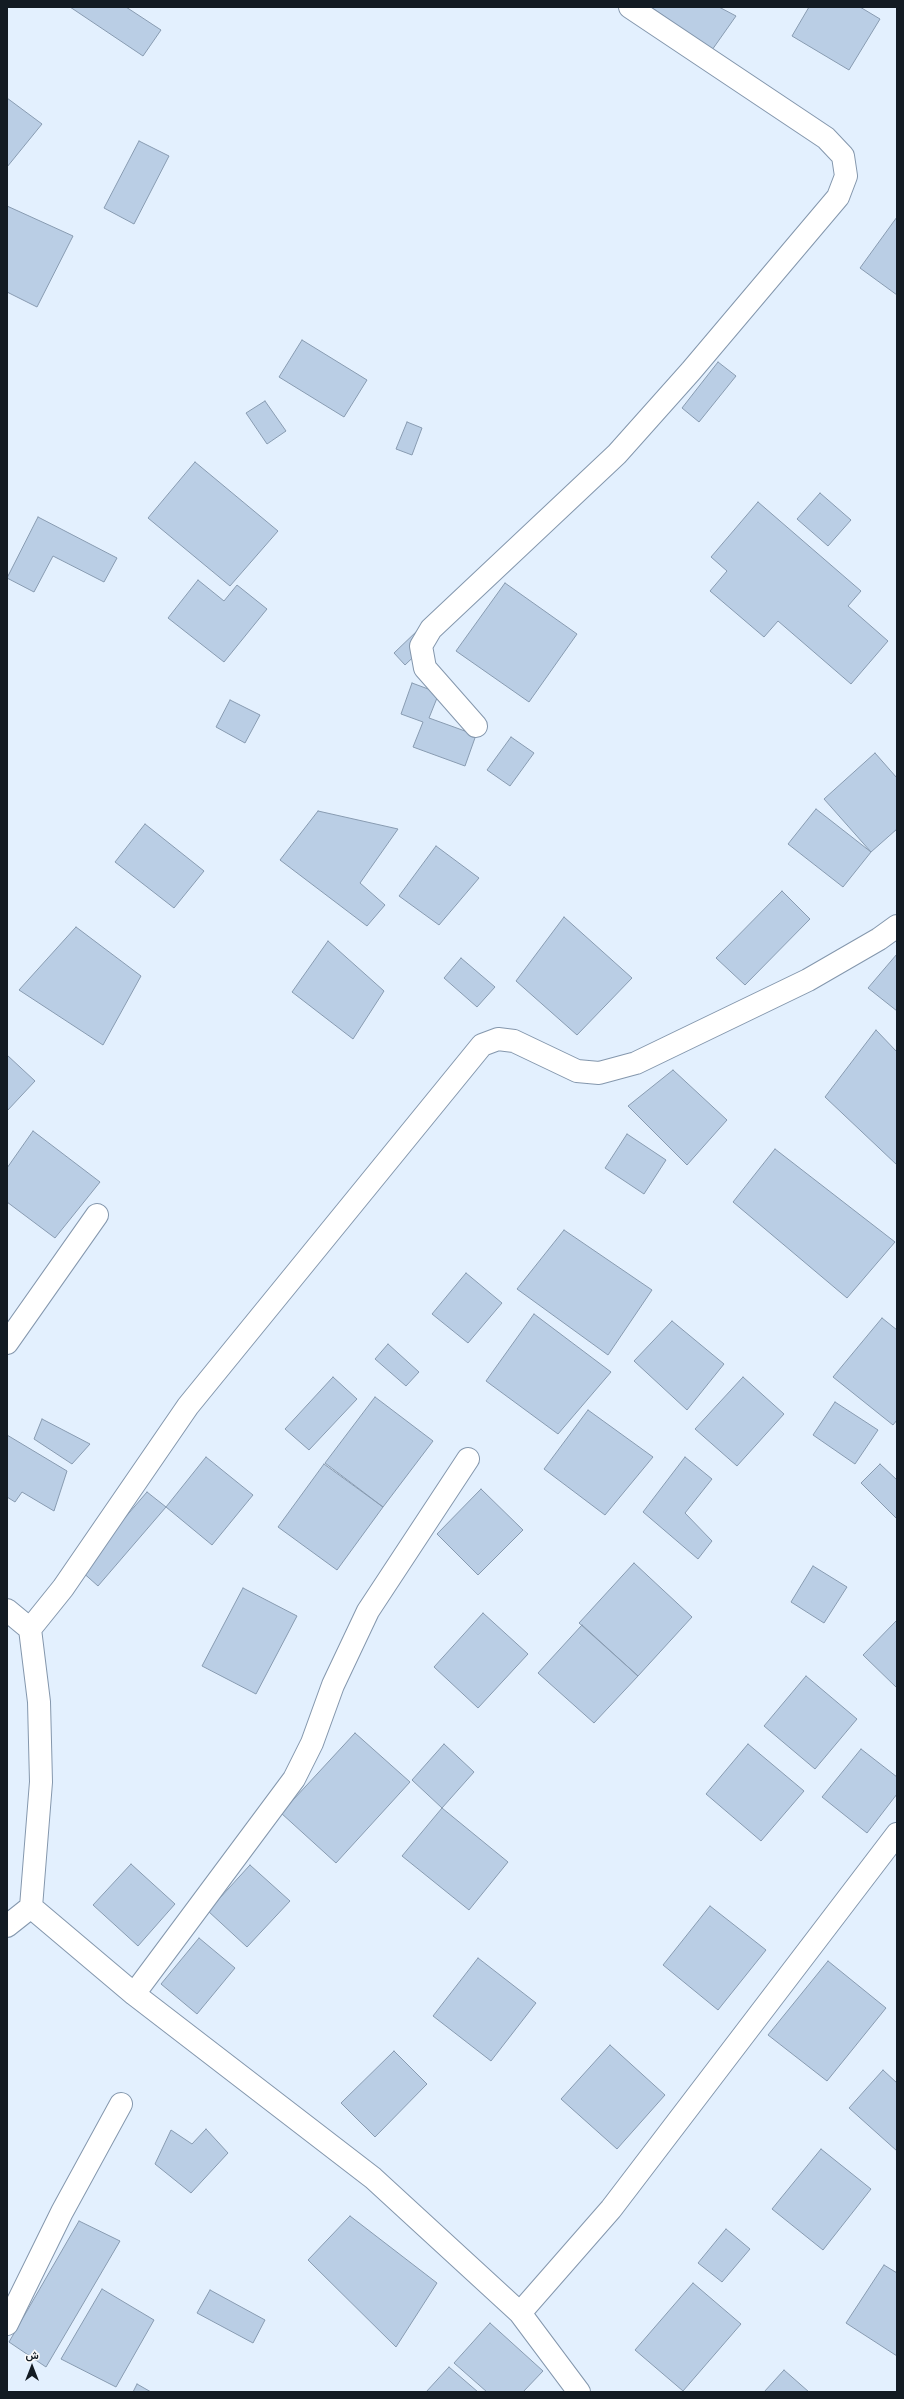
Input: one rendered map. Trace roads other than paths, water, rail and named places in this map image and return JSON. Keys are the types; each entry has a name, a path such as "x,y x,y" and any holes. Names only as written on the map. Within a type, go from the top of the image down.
{"street":[{"path":"476,726 425,668 421,646 431,629 617,454 691,371 838,197 846,176 843,156 826,138 630,7"},
{"path":"30,1629 63,1588 188,1406 482,1045 498,1039 514,1041 577,1071 599,1073 636,1063 808,980 879,939 897,926"},
{"path":"7,1343 97,1215"},
{"path":"134,1994 294,1779 312,1743 333,1685 368,1612 468,1460"},
{"path":"7,1610 30,1629 39,1702 41,1782 31,1907 7,1926"},
{"path":"520,2313 611,2209 897,1834"},
{"path":"31,1907 134,1994 373,2178 520,2313 579,2392"},
{"path":"7,2324 62,2212 121,2104"}]}
